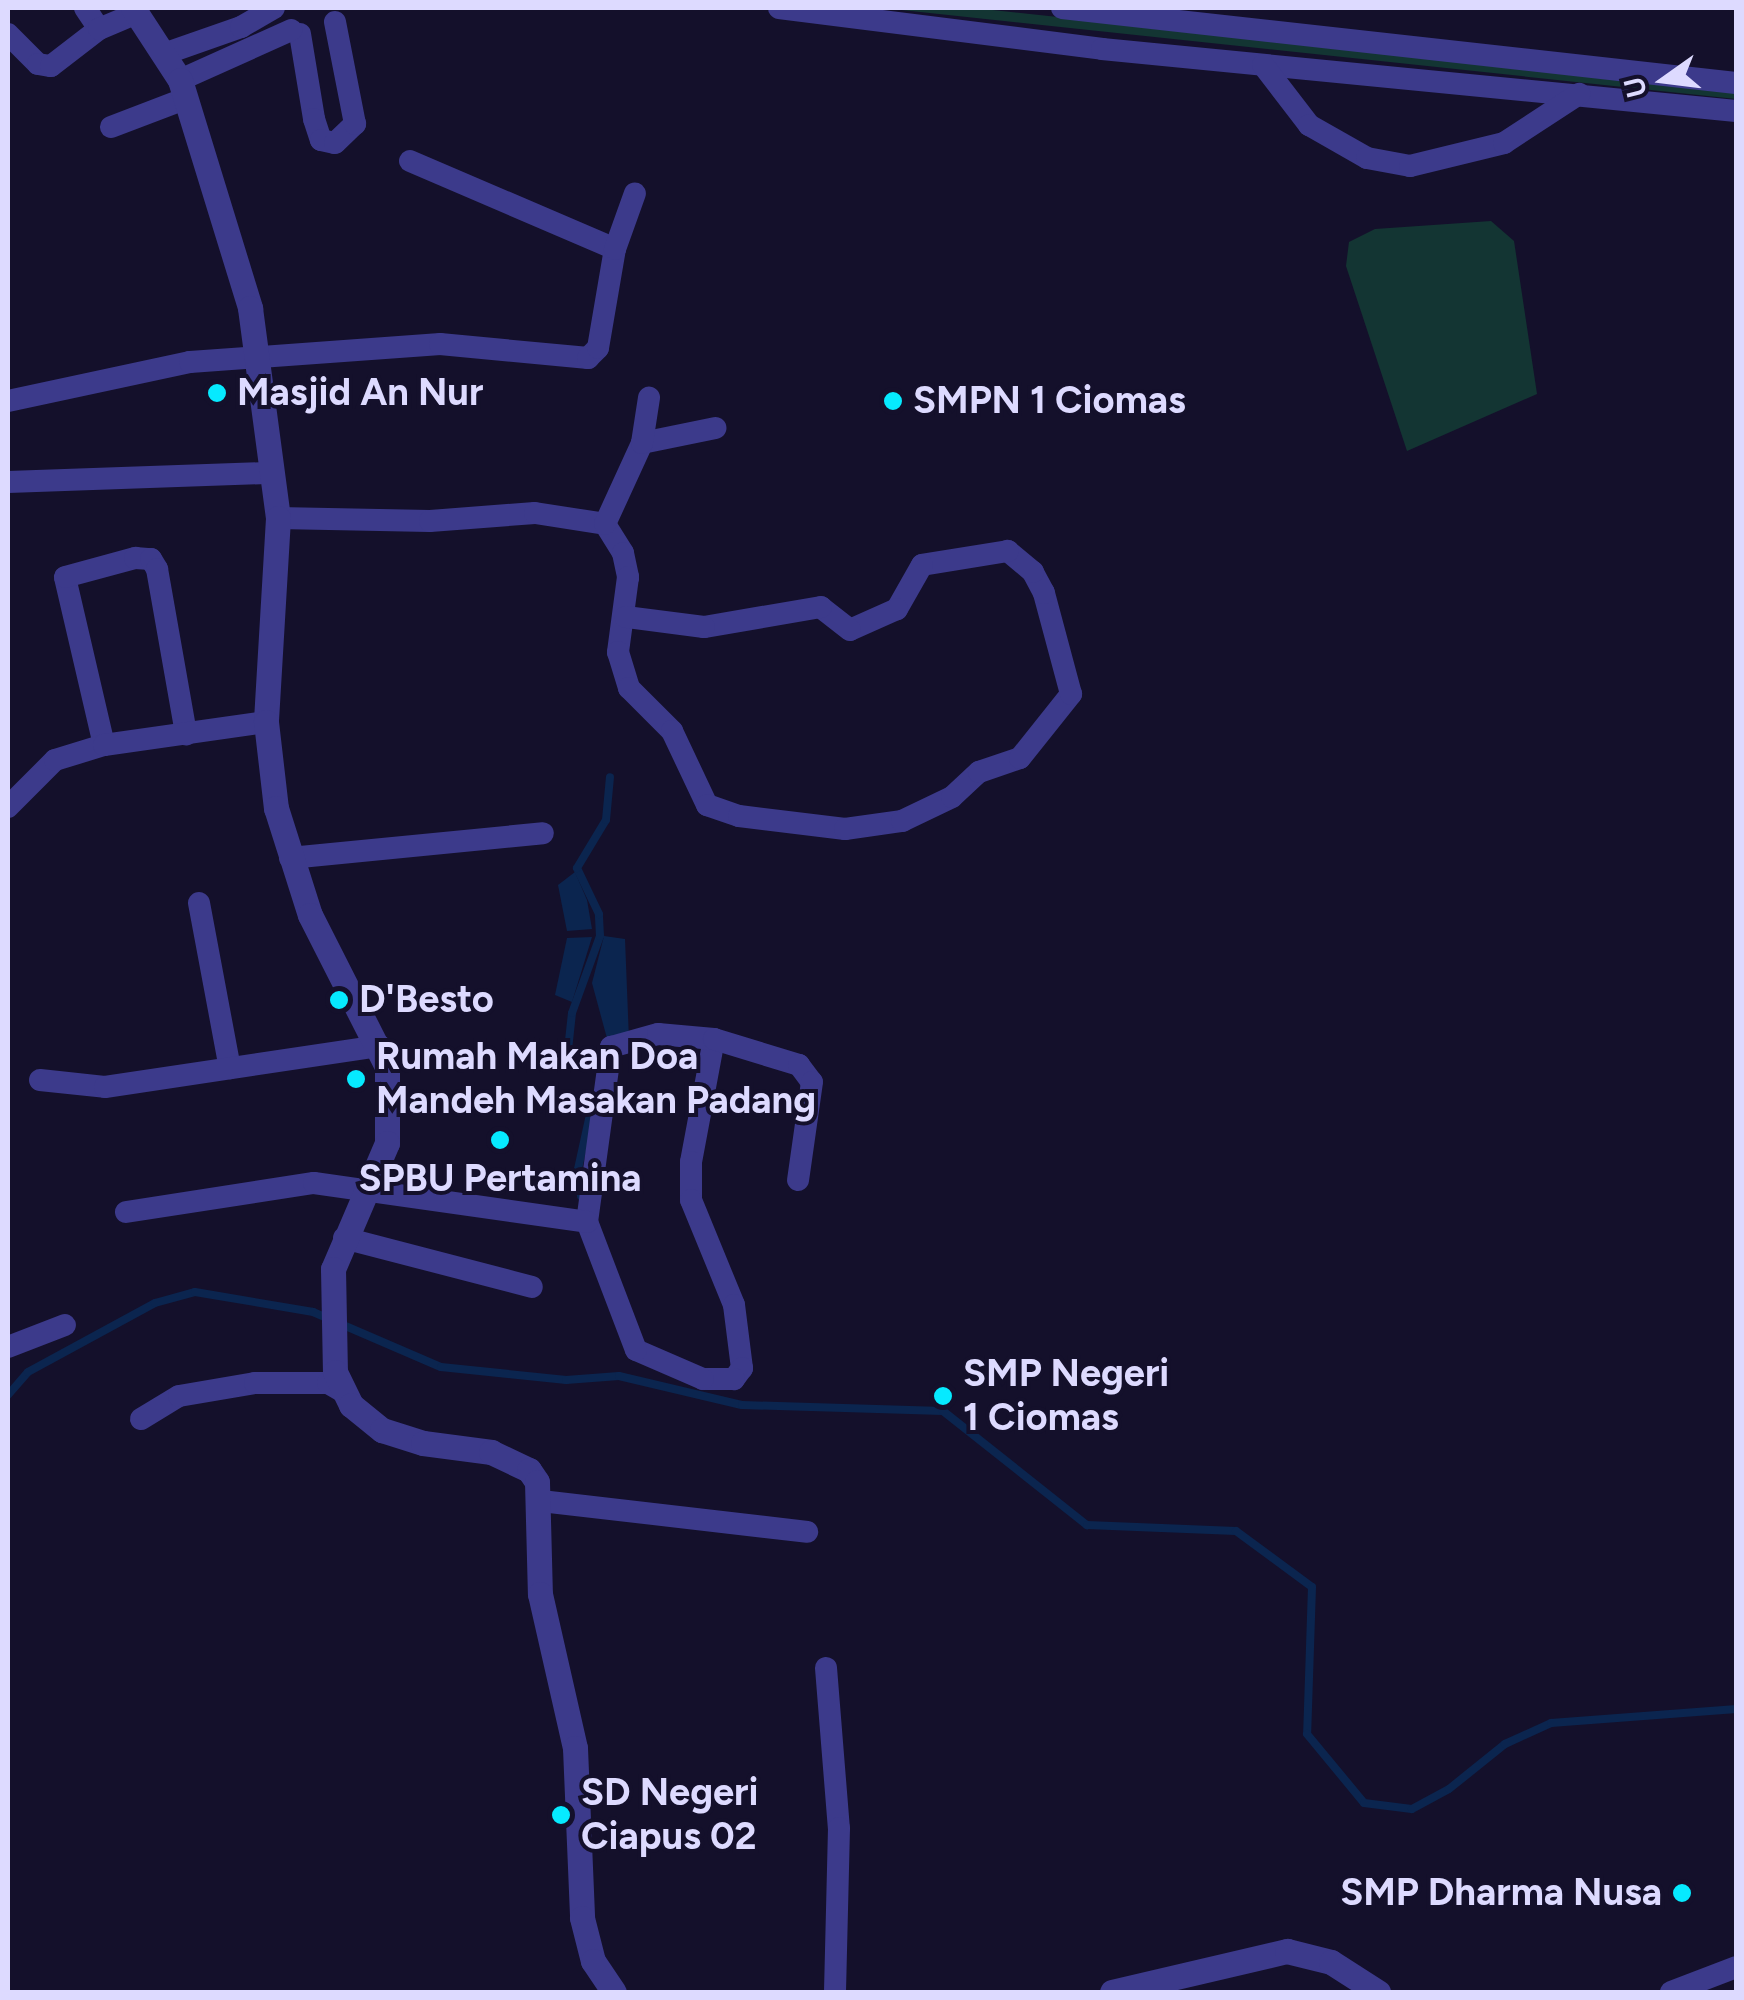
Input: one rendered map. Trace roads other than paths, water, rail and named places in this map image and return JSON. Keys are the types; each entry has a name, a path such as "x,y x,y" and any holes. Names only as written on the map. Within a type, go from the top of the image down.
{"street":[{"path":"85,8 100,30"},
{"path":"164,54 242,27 277,8 296,32 322,140 335,143 354,124 337,15"},
{"path":"778,8 1262,64 1736,111"},
{"path":"1062,8 1736,83"},
{"path":"8,34 38,64 51,66 135,10 184,89 242,271 259,358 278,518 266,722 276,808 319,935 380,1046 392,1123 369,1188 344,1238 331,1294 332,1355 344,1393"},
{"path":"111,128 296,32 320,34 337,15"},
{"path":"1262,64 1309,125 1367,158 1410,166 1464,158 1504,142 1579,94"},
{"path":"410,161 614,249"},
{"path":"8,400 123,373 440,344 588,358 598,348 614,249 635,193"},
{"path":"605,524 642,443 649,398"},
{"path":"642,443 715,428"},
{"path":"8,482 272,473"},
{"path":"278,518 430,521 535,513 605,524 623,553 626,616 618,652 629,688 672,732 707,804 740,816 845,829 902,821 952,797 978,772 1020,758 1071,694 1044,593 1033,572 1008,551 922,565 897,608 850,630 821,607 704,627 626,616"},
{"path":"104,745 66,573 135,558 150,560 156,569 186,734"},
{"path":"8,807 42,768 104,745 266,722"},
{"path":"290,858 543,833"},
{"path":"199,903 230,1068"},
{"path":"714,1039 691,1162 691,1200 734,1305 740,1374 687,1376 636,1350 587,1222 611,1048 658,1034 714,1039 799,1064 810,1076 798,1180"},
{"path":"40,1080 105,1087 380,1046"},
{"path":"126,1212 287,1183 369,1188 587,1222"},
{"path":"344,1238 532,1287"},
{"path":"8,1347 65,1325"},
{"path":"142,1419 179,1396 236,1385 328,1383 344,1393 365,1418 400,1438 512,1459 529,1470 541,1501 540,1594 575,1748 582,1918 594,1960 614,1992"},
{"path":"541,1501 807,1532"},
{"path":"826,1668 838,1828 835,1992"},
{"path":"1112,1992 1287,1951 1331,1962 1378,1992"},
{"path":"1670,1992 1736,1967"}],"water":[{"path":"575,872 587,900 592,929 567,931 558,885"},
{"path":"604,936 625,939 629,1040 608,1042 592,983"},
{"path":"592,937 572,1002 555,995 567,938"}],"waterway":[{"path":"567,1059 572,1013 600,936 599,914 577,868 606,820 610,777"},
{"path":"581,1196 578,1169 589,1119"},
{"path":"8,1395 28,1372 155,1303 195,1292 313,1312 441,1367 566,1380 619,1376 742,1405 943,1411 1087,1525 1236,1531 1312,1587 1307,1734 1364,1803 1412,1809 1449,1789 1505,1744 1551,1723 1736,1709"}],"place":[{"name":"Masjid An Nur","path":"217,393"},
{"name":"SMPN 1 Ciomas","path":"893,401"},
{"name":"D'Besto","path":"339,1000"},
{"name":"Rumah Makan Doa Mandeh Masakan Padang","path":"356,1079"},
{"name":"SPBU Pertamina","path":"500,1140"},
{"name":"SMP Negeri 1 Ciomas","path":"943,1396"},
{"name":"SD Negeri Ciapus 02","path":"561,1815"},
{"name":"SMP Dharma Nusa","path":"1682,1893"}]}
